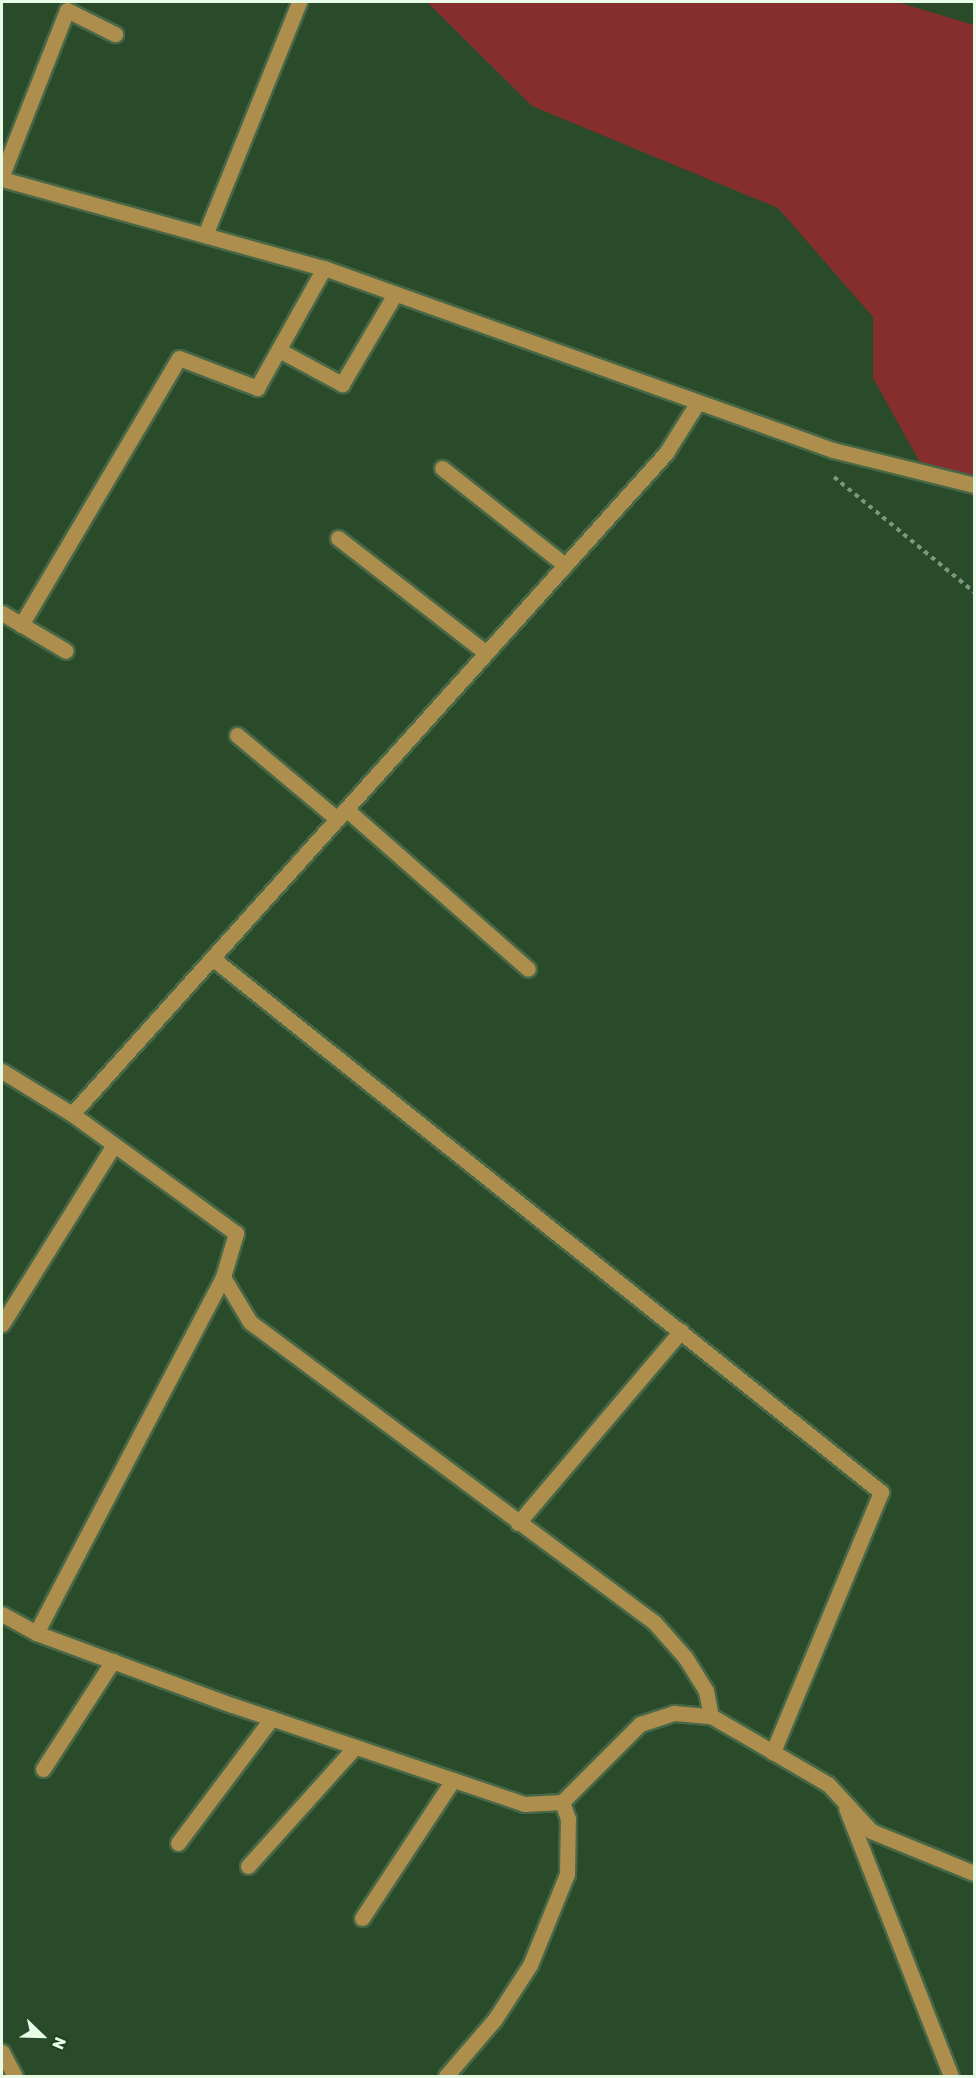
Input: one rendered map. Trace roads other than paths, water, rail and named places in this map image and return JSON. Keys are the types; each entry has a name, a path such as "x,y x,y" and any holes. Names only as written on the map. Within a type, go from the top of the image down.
{"street":[{"path":"204,235 299,2"},
{"path":"115,34 67,10 2,177 324,268 833,450 975,485"},
{"path":"21,625 179,358 257,388 324,268"},
{"path":"279,350 342,384 395,294"},
{"path":"72,1114 666,453 698,402"},
{"path":"442,468 565,565"},
{"path":"338,538 486,653"},
{"path":"2,613 66,651"},
{"path":"237,735 341,814 528,969"},
{"path":"212,958 881,1492 773,1752"},
{"path":"2,1071 72,1114 236,1233 223,1277 36,1633"},
{"path":"2,1324 114,1145"},
{"path":"223,1277 250,1322 654,1622 700,1682 711,1716"},
{"path":"518,1523 681,1331"},
{"path":"2,1614 36,1633 272,1718 524,1804 562,1802 640,1724 674,1713 711,1716 828,1784 871,1831 975,1873"},
{"path":"43,1769 113,1661"},
{"path":"178,1843 272,1718"},
{"path":"248,1866 355,1747"},
{"path":"362,1918 453,1780"},
{"path":"843,1801 951,2076"},
{"path":"446,2076 495,2019 530,1965 567,1875 568,1819 562,1802"},
{"path":"2,2052 15,2076"}]}
